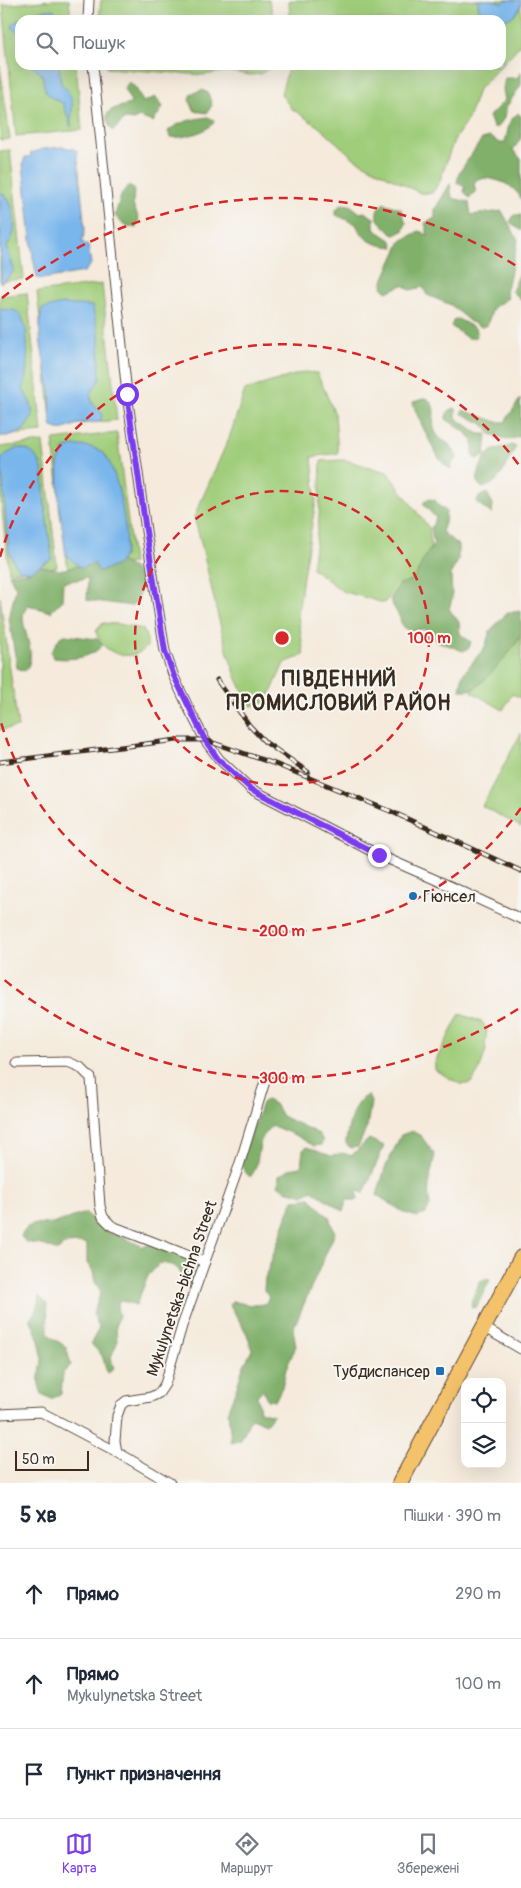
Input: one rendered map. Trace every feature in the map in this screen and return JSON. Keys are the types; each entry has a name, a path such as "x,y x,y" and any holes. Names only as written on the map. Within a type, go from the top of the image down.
{"highway":[{"path":"400,1483 521,1258"}],"street":[{"path":"88,15 89,0"},
{"path":"94,70 127,394 165,651 174,676 205,740 218,759 251,789 379,855 521,920"},
{"path":"17,1063 68,1062 80,1067 91,1078 100,1206 103,1217 112,1226 205,1262"},
{"name":"Mykulynetska-bichna Street","path":"117,1452 114,1441 120,1405 126,1401 151,1397 159,1393 165,1384 182,1326 239,1166 266,1078"},
{"path":"483,1327 521,1349"},
{"path":"0,1414 41,1412 117,1452 170,1483"}],"green space":[{"path":"69,0 70,15 15,15 15,70 76,70 82,130 16,136 3,5"},
{"path":"101,0 269,0 273,15 100,15"},
{"path":"289,0 521,0 521,44 506,60 506,15 290,15"},
{"path":"0,66 10,139 0,140"},
{"path":"135,70 266,70 261,74 250,75 227,71 204,75"},
{"path":"288,70 497,70 478,90 468,119 454,140 439,183 432,193 420,193 355,159 319,127 291,108 281,94"},
{"path":"521,72 521,85 507,106 504,118 498,127 493,127 489,116 505,100 503,89 505,78 517,78"},
{"path":"129,82 136,88 143,102 156,97 163,107 153,122 139,117 134,120 125,119 113,131 107,115 113,109 130,104 131,102 124,89"},
{"path":"202,90 208,93 212,105 207,113 195,111 189,100 191,94"},
{"path":"518,113 521,116 521,138 513,150 521,159 521,199 514,189 508,185 496,180 483,178 477,179 474,184 476,192 470,198 464,192 465,187 457,183 459,173 482,139 490,137 500,143 505,142 510,121"},
{"path":"208,117 214,120 214,122 201,132 188,136 170,137 168,131 177,125"},
{"path":"10,150 24,279 0,281 0,151"},
{"path":"450,184 452,198 469,202 471,215 502,211 518,240 506,293 508,298 493,308 487,325 482,327 469,321 451,305 427,295 423,287 410,290 403,285 387,292 382,287 384,278 401,241 419,231 428,235 425,223 435,218 435,209"},
{"path":"128,186 134,189 133,205 139,219 136,228 124,224 115,215 122,193"},
{"path":"384,203 401,209 406,223 403,231 395,235 378,219 377,212"},
{"path":"342,204 350,205 360,213 364,212 374,218 374,229 392,241 394,247 371,242 363,235 356,224 336,215 336,210"},
{"path":"514,215 521,215 521,231 510,222"},
{"path":"521,270 521,300 512,291"},
{"path":"102,284 117,420 52,427 37,292"},
{"path":"27,293 42,432 0,436 0,296"},
{"path":"458,319 475,328 477,335 475,338 467,338 451,326 454,320"},
{"path":"304,372 317,373 335,414 338,453 312,457 316,501 298,615 304,655 284,663 267,702 251,706 238,680 228,652 194,517 229,438 245,390"},
{"path":"426,398 433,405 436,433 450,445 457,458 450,469 438,456 414,406 413,402"},
{"path":"520,399 521,436 509,440 490,434 483,424 461,413 463,410 497,422 505,422"},
{"path":"454,408 456,409 456,418 479,434 487,434 485,456 476,459 473,457 473,441 465,432 446,419 448,412"},
{"path":"117,433 133,563 68,571 53,440"},
{"path":"43,442 57,567 9,572 0,493 0,447"},
{"path":"512,445 516,447 503,472 489,486 482,488 477,482 480,467 485,458 496,449"},
{"path":"345,460 387,472 429,528 433,562 409,598 394,592 384,603 342,591 312,568 319,518 321,461"},
{"path":"487,493 493,504 492,514 476,502 480,496"},
{"path":"429,499 435,500 446,511 442,532 458,545 458,561 451,573 452,599 449,609 459,622 460,634 471,642 469,648 463,651 437,641 424,629 409,631 402,626 400,618 390,600 400,584 411,580 416,575 426,555 434,545 431,528 436,518 424,505 424,502"},
{"path":"116,558 133,568 143,583 138,598 132,606 87,600 88,578 63,582 62,601 51,612 28,605 25,610 23,615 30,658 29,665 25,671 17,668 9,618 16,588 9,574 29,572 37,565 59,570"},
{"path":"0,597 18,727 0,730"},
{"path":"521,611 521,635 514,647 475,688 460,690 463,674 485,647 490,631 507,613"},
{"path":"521,620 521,698 512,694 503,710 472,692"},
{"path":"103,623 143,629 147,640 147,647 132,655 117,654 109,650 103,645 96,631"},
{"path":"65,635 97,639 103,644 87,656 66,659 53,658 51,652 60,637"},
{"path":"521,733 521,827 482,806"},
{"path":"460,1014 482,1022 487,1030 486,1050 479,1071 472,1082 467,1084 460,1084 435,1070 435,1062"},
{"path":"368,1095 371,1102 367,1127 358,1147 351,1148 346,1144 346,1140 352,1114 358,1103"},
{"path":"266,1100 275,1104 282,1116 319,1134 323,1141 321,1145 314,1146 297,1136 273,1126 263,1136 256,1165 250,1177 245,1172 242,1160 262,1103"},
{"path":"412,1131 421,1136 435,1155 429,1186 430,1205 426,1214 417,1217 405,1213 377,1195 385,1168 401,1135"},
{"path":"369,1139 384,1146 364,1193 357,1191 358,1200 347,1200 343,1211 312,1190 304,1195 285,1190 278,1185 279,1176 289,1169 301,1167 303,1150 307,1147 331,1156 343,1153 351,1156"},
{"path":"310,1198 329,1217 335,1233 293,1329 296,1346 286,1369 282,1387 275,1401 267,1400 263,1389 257,1396 260,1411 273,1415 266,1424 251,1418 240,1441 231,1442 228,1410 243,1367 252,1350 247,1334 230,1305 233,1301 254,1305 266,1303 269,1297 264,1290 265,1278 291,1205 294,1200"},
{"path":"85,1213 108,1233 121,1236 143,1247 153,1243 166,1248 171,1255 191,1257 193,1269 197,1273 192,1284 185,1284 177,1268 160,1263 148,1276 136,1305 119,1300 117,1308 119,1315 116,1325 117,1343 111,1357 114,1369 108,1373 101,1354 91,1343 99,1328 93,1313 101,1292 87,1263 87,1245 85,1243 64,1244 58,1251 46,1246 26,1242 21,1237 26,1228 34,1224 54,1223"},
{"path":"488,1278 490,1280 476,1307 472,1308 471,1303 480,1281"},
{"path":"39,1296 47,1304 48,1334 66,1347 71,1365 63,1373 61,1394 51,1399 42,1394 40,1388 41,1349 30,1318 37,1310"}],"water":[{"path":"478,0 493,0 503,3 506,0 521,0 519,8 514,15 506,19 506,15 483,15 479,10"},
{"path":"53,9 58,15 28,15"},
{"path":"37,70 60,70 61,84 70,94 72,104 71,127 63,103 47,94 43,76"},
{"path":"62,147 77,151 85,230 82,242 88,246 91,264 84,272 42,279 37,278 33,257 23,164 25,157 30,157 31,153 43,149"},
{"path":"0,192 8,199 14,226 13,235 7,246 14,270 1,283"},
{"path":"62,304 92,306 99,334 100,379 90,395 93,404 102,413 101,422 81,423 61,430 52,427 50,391 40,340 40,319 42,309"},
{"path":"0,309 16,311 21,316 25,325 27,360 23,389 31,404 33,416 23,431 7,436 0,436"},
{"path":"86,446 103,453 113,472 122,504 125,522 125,551 122,559 117,564 99,571 94,563 81,568 66,555 59,506 58,463 65,448"},
{"path":"17,448 26,449 35,455 40,462 43,474 45,509 52,559 29,572 18,569 10,555 7,538 1,460 5,455"}],"railway":[{"path":"217,680 249,725 265,742 308,772"},
{"path":"0,762 177,740 205,740 275,764 390,811 521,871"}],"place":[{"name":"Гюнсел","path":"413,896"},
{"name":"Тубдиспансер","path":"440,1371"}],"district":[{"name":"ПІВДЕННИЙ ПРОМИСЛОВИЙ РАЙОН","path":"339,691"}],"route":[{"path":"127,394 165,651 174,676 205,740 218,759 251,789 379,855"}]}
